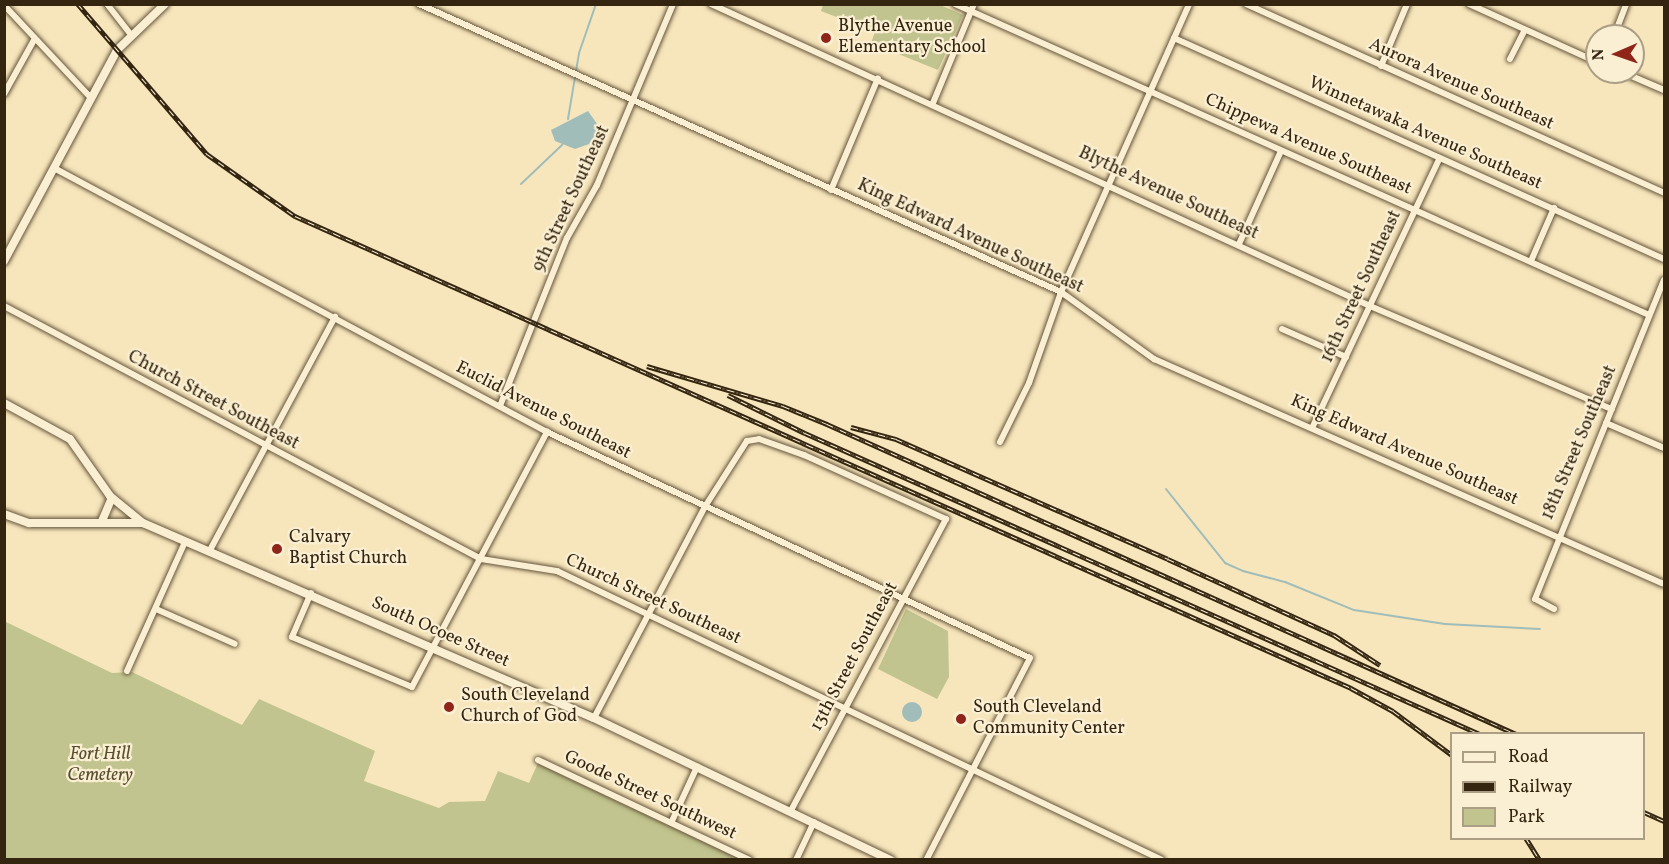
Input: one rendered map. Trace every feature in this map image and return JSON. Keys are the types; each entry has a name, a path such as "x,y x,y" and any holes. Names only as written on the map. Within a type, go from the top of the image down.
{"street":[{"path":"107,4 131,35"},
{"path":"4,261 117,50 165,4"},
{"name":"King Edward Avenue Southeast","path":"419,4 1061,292 1154,359 1313,426 1665,584"},
{"name":"9th Street Southeast","path":"500,406 564,246 597,185 673,4"},
{"name":"Blythe Avenue Southeast","path":"711,4 1109,183 1370,306 1612,409"},
{"name":"Chippewa Avenue Southeast","path":"955,4 1649,315"},
{"path":"933,103 974,4"},
{"path":"1000,442 1029,383 1061,292 1189,4"},
{"name":"Aurora Avenue Southeast","path":"1246,4 1665,193"},
{"path":"1381,66 1407,4"},
{"path":"1469,4 1585,57"},
{"path":"1618,24 1626,4"},
{"path":"4,5 34,40 90,97"},
{"path":"1510,59 1524,31"},
{"name":"Winnetawaka Avenue Southeast","path":"1174,38 1333,107 1439,160 1554,208 1665,259"},
{"path":"4,94 34,40"},
{"path":"831,190 878,78"},
{"path":"1645,82 1665,90"},
{"path":"1239,244 1281,151"},
{"name":"16th Street Southeast","path":"1313,426 1439,160"},
{"name":"Euclid Avenue Southeast","path":"54,168 547,432 1030,658 972,770"},
{"path":"1531,261 1554,208"},
{"name":"18th Street Southeast","path":"1554,609 1535,599 1558,537 1665,280"},
{"name":"Church Street Southeast","path":"4,306 481,559 557,571 844,706 972,770 1162,860"},
{"path":"208,552 336,317"},
{"path":"1282,329 1346,357"},
{"name":"South Ocoee Street","path":"4,403 70,439 112,498 143,523 433,645 791,810 891,860"},
{"path":"1606,423 1665,448"},
{"path":"311,593 291,637 412,687 547,432"},
{"name":"13th Street Southeast","path":"706,505 742,445 753,438 781,446 946,519 844,706 791,810"},
{"path":"102,521 112,498"},
{"path":"594,718 706,505"},
{"path":"4,514 29,523 102,521 143,523"},
{"path":"127,671 185,542"},
{"path":"156,609 235,644"},
{"name":"Goode Street Southwest","path":"538,760 672,821 750,860"},
{"path":"672,821 697,767"},
{"path":"926,860 972,770"},
{"path":"796,860 814,822"}],"green space":[{"path":"938,4 963,15 938,70 871,43 875,32 821,11 823,5"},
{"path":"906,609 948,631 949,677 937,699 878,669"},
{"name":"Fort Hill Cemetery","path":"4,621 112,673 132,672 242,725 259,699 375,751 364,781 439,808 449,802 485,801 498,771 529,783 538,763 745,859 5,859"}],"water":[{"path":"588,111 600,128 589,144 575,149 555,141 551,130"},
{"path":"908,702 916,702 922,708 922,716 916,722 908,722 902,716 902,708"}],"waterway":[{"path":"568,119 579,53 596,4"},
{"path":"521,184 562,145"},
{"path":"1166,489 1225,563 1243,571 1285,582 1354,610 1445,624 1540,629"}],"railway":[{"path":"78,4 207,154 295,216 1351,688 1393,711 1450,754"},
{"path":"647,366 783,406 827,424 1512,732"},
{"path":"728,395 805,433 1476,732"},
{"path":"851,427 896,439 1168,559 1334,635 1380,665"},
{"path":"1645,812 1664,821"},
{"path":"1527,840 1540,860"}],"place":[{"name":"Blythe Avenue Elementary School","path":"826,38"},
{"name":"Calvary Baptist Church","path":"277,549"},
{"name":"South Cleveland Church of God","path":"449,707"},
{"name":"South Cleveland Community Center","path":"961,719"}]}
